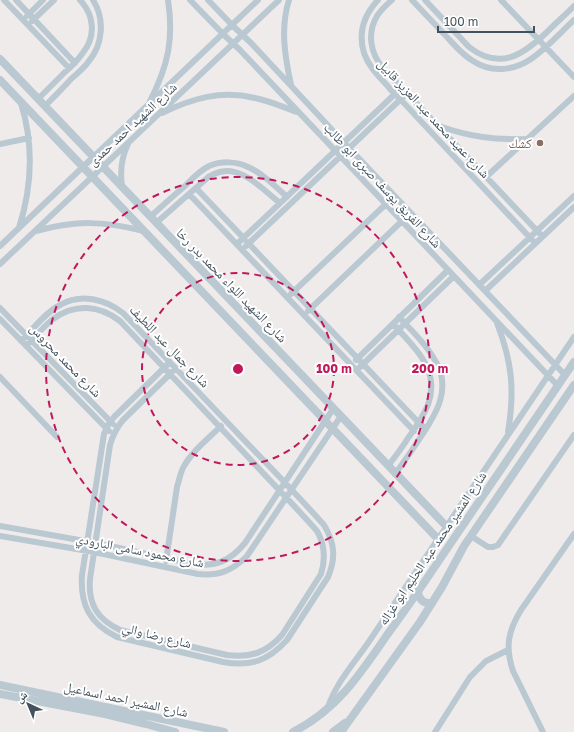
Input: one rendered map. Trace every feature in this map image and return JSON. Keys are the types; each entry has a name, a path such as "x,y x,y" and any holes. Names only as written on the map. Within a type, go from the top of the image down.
{"street":[{"path":"4,0 69,68"},
{"path":"16,0 75,62"},
{"path":"23,19 43,0"},
{"path":"28,25 54,0"},
{"path":"38,99 82,55 89,42 92,20 87,8 80,0"},
{"path":"45,106 90,60 98,45 101,28 100,17 93,0"},
{"path":"148,105 157,88 169,52 171,15 168,0"},
{"name":"شارع الفريق يوسف صبرى ابو طالب","path":"190,0 299,112 558,386"},
{"name":"شارع الفريق يوسف صبرى ابو طالب","path":"208,0 565,375"},
{"name":"شارع الشهيد احمد حمدى","path":"0,246 258,0"},
{"name":"شارع الشهيد احمد حمدى","path":"0,264 279,0"},
{"path":"289,0 285,17 284,48 291,87"},
{"name":"شارع عميد محمد عبد العزيز قابيل","path":"378,0 368,12 361,32 362,47 371,67 400,100 535,243"},
{"name":"شارع عميد محمد عبد العزيز قابيل","path":"392,0 381,10 374,23 371,39 374,54 378,61 436,125 542,236"},
{"path":"412,0 462,54 473,62 496,70 508,69 531,59 574,20"},
{"path":"425,0 469,47 487,57 497,59 518,55 529,48 574,6"},
{"path":"501,0 574,77"},
{"path":"82,55 90,60"},
{"name":"شارع الشهيد اللواء محمد بدر رخا","path":"0,59 446,527"},
{"name":"شارع الشهيد اللواء محمد بدر رخا","path":"0,80 438,539"},
{"path":"237,244 402,88"},
{"path":"242,250 407,94"},
{"path":"157,115 191,100 223,95 255,98 299,112"},
{"path":"486,178 574,96"},
{"path":"18,229 27,199 30,153 29,138 21,102"},
{"path":"436,125 472,136 509,140 527,139"},
{"path":"0,144 29,138"},
{"path":"122,187 121,165 124,152 130,140"},
{"path":"150,217 199,172 208,166 218,163 228,162 248,167 265,178 287,197"},
{"path":"467,170 474,164"},
{"path":"156,223 206,179 222,171 239,173 248,177 280,203"},
{"path":"196,188 426,429"},
{"path":"189,194 414,431"},
{"path":"479,285 574,196"},
{"path":"288,298 386,204"},
{"path":"485,291 574,207"},
{"path":"304,315 402,221"},
{"path":"35,231 71,223 108,224 144,231"},
{"path":"351,364 448,270"},
{"path":"356,370 454,276"},
{"name":"شارع جمال عبد اللطيف","path":"21,340 50,312 60,305 82,299 94,299 106,302 123,313 284,482"},
{"name":"شارع محمد محروس","path":"0,308 117,428"},
{"name":"شارع جمال عبد اللطيف","path":"26,346 46,325 63,313 72,309 93,308 113,316 120,321 279,490"},
{"path":"395,474 426,429 437,410 442,388 441,374 434,357 399,317"},
{"name":"شارع محمد محروس","path":"0,319 113,436"},
{"path":"495,320 504,342 510,365 512,412 508,435"},
{"path":"388,466 414,431 426,410 430,400 431,384 430,374 426,364 393,324"},
{"path":"328,709 341,681 574,337"},
{"name":"شارع رضا والي","path":"170,362 111,421 102,440 81,586 86,607 98,626 117,637 189,655 235,664 247,664 258,661 279,649 287,640 328,577 334,560 332,542 324,525 284,482"},
{"name":"شارع المشير محمد عبد الحليم ابو غزاله","path":"293,732 306,725 328,709 340,698 360,674 418,592 574,362"},
{"name":"شارع رضا والي","path":"176,368 123,420 117,428 110,445 90,589 91,600 102,618 110,625 120,630 227,655 247,656 267,649 282,635 320,574 324,559 323,544 317,531 279,490"},
{"path":"0,377 57,437"},
{"name":"شارع المشير محمد عبد الحليم ابو غزاله","path":"341,732 427,612 471,536 574,385"},
{"name":"شارع محمود سامى البارودي","path":"0,526 96,543 202,566 222,562 239,551 245,543 284,482 334,409"},
{"name":"شارع محمود سامى البارودي","path":"0,536 94,552 198,574 207,575 221,573 233,568 247,556 341,416"},
{"path":"165,567 177,487 181,473 188,460 226,421"},
{"path":"471,536 488,547 498,545 574,435"},
{"path":"37,542 38,532"},
{"path":"543,732 513,670 508,650 509,639 515,619 574,534"},
{"path":"418,592 421,600 426,603 432,603"},
{"path":"307,595 314,599"},
{"path":"411,602 420,605 427,612"},
{"path":"189,655 191,646"},
{"path":"435,732 470,677 486,660 508,650"},
{"name":"شارع المشير احمد اسماعيل","path":"0,685 5,692 224,732"},
{"name":"شارع المشير احمد اسماعيل","path":"106,710 175,732"},
{"path":"332,732 348,721"}],"place":[{"name":"كشك","path":"540,143"}]}
